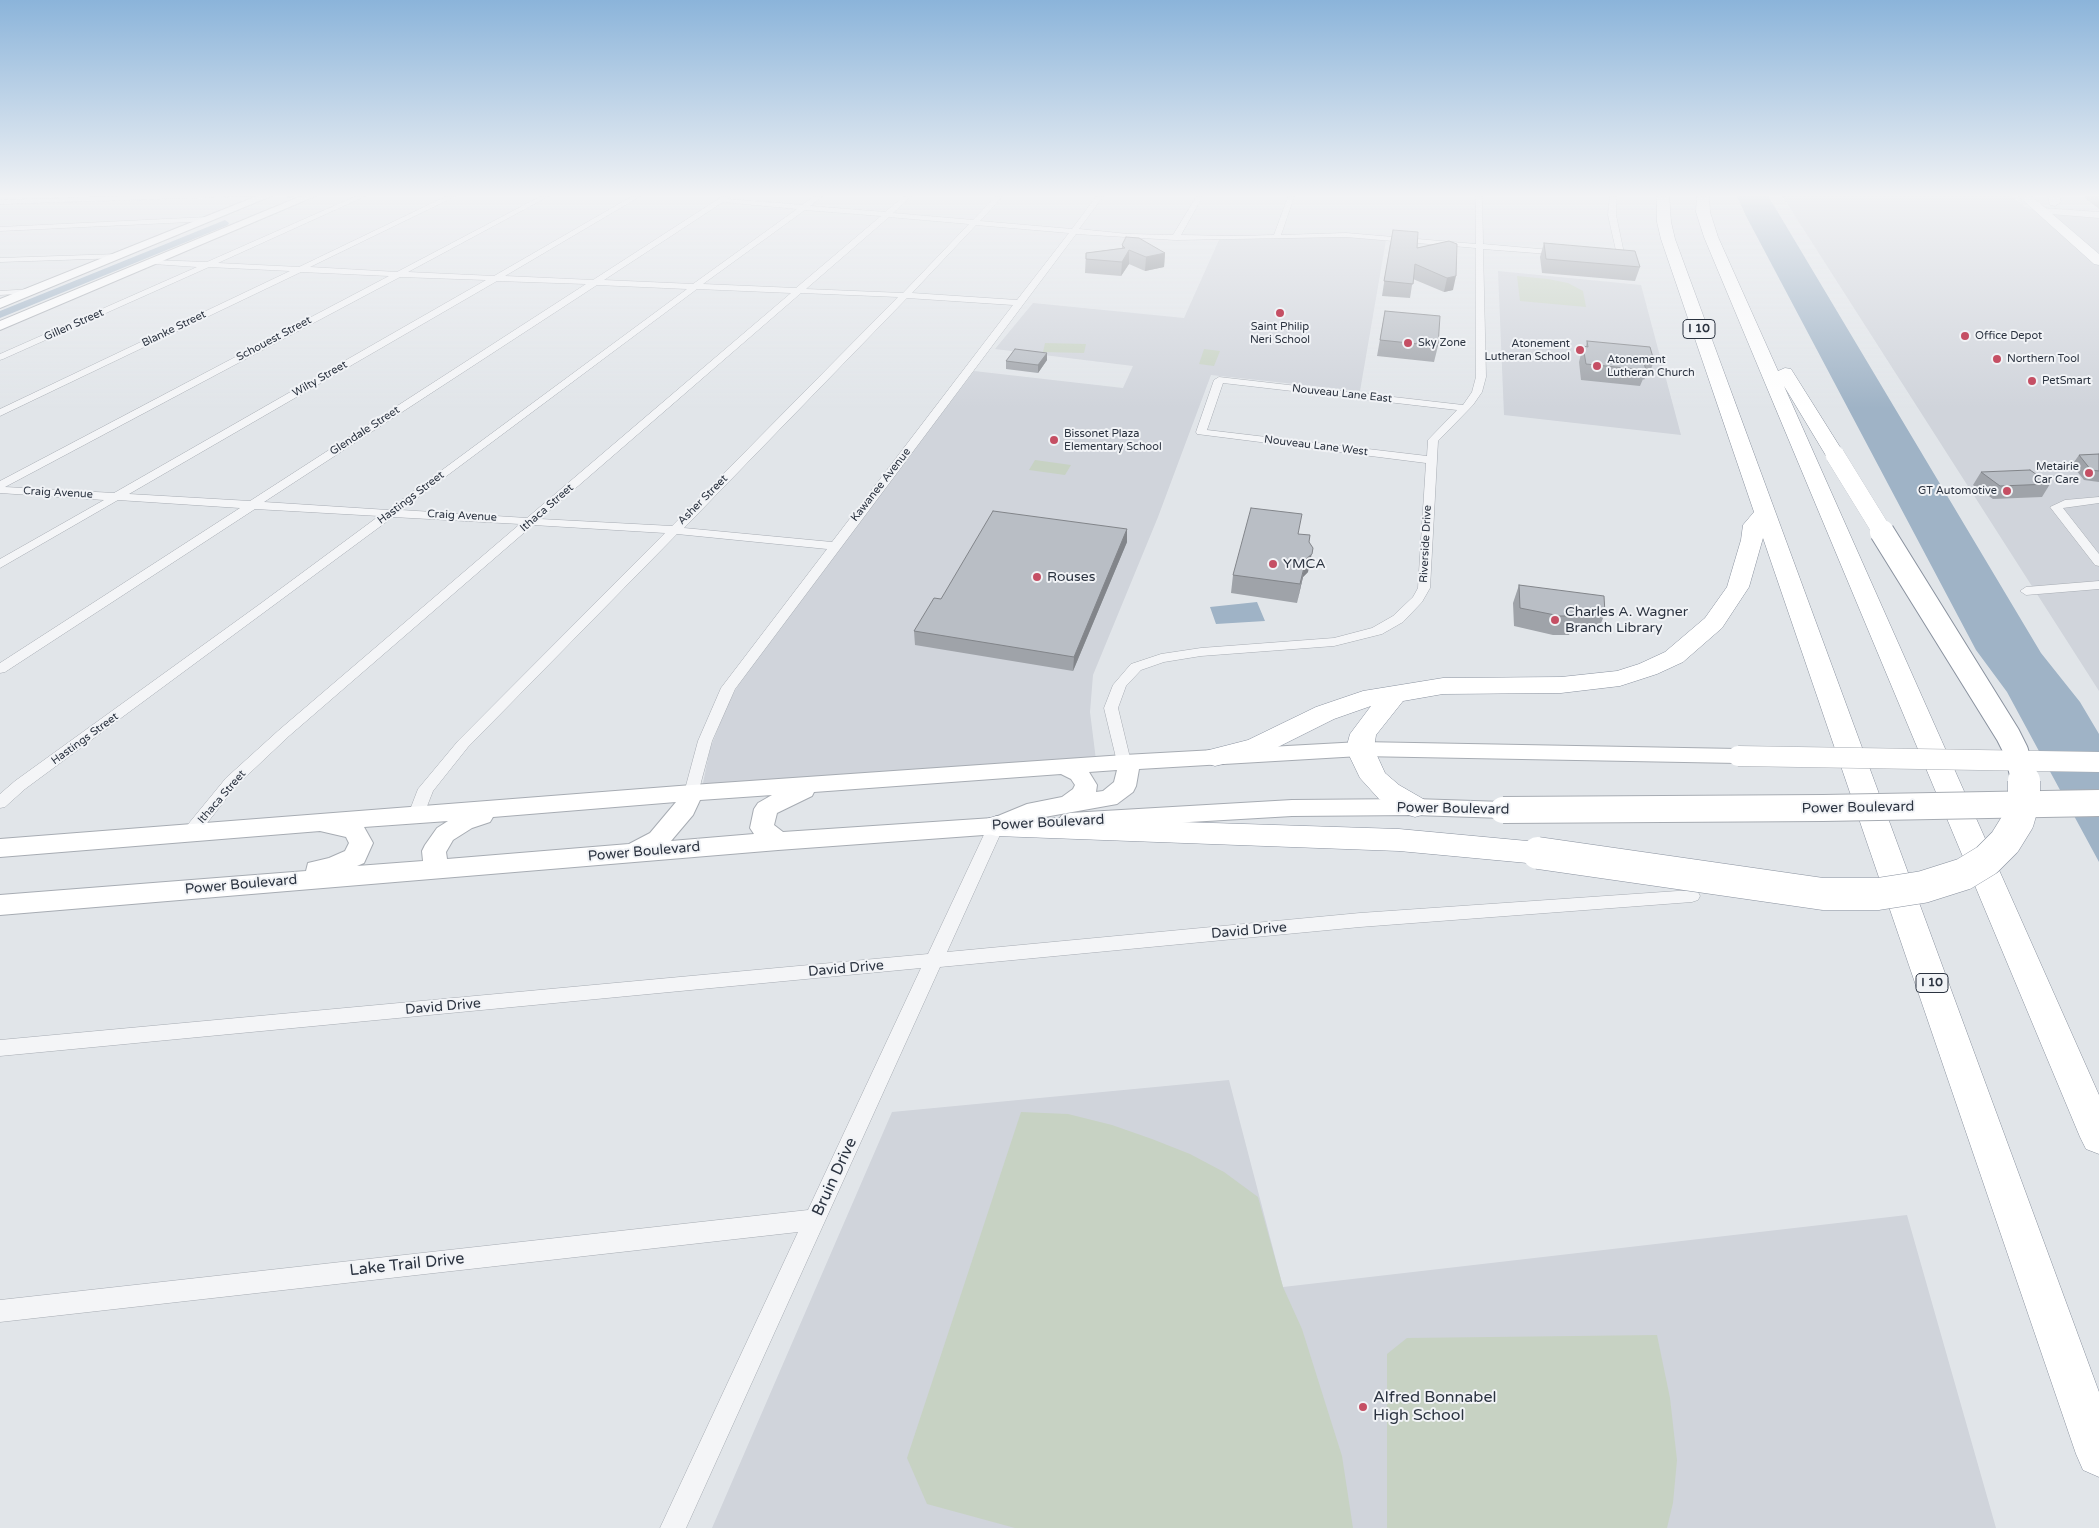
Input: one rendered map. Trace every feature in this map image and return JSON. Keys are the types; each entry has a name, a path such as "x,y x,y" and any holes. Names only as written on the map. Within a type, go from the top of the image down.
{"highway":[{"name":"I 10","path":"1677,265 2099,1454"},
{"path":"1723,265 2099,1137"},
{"path":"996,826 1399,840 1538,853 1824,894 1878,894 1923,887 1964,874 1987,860 2005,842 2018,821 2024,800 2024,779 2016,751 1732,285"},
{"path":"1215,757 1256,748 1325,713 1363,699 1443,686 1561,685 1620,678 1674,657 1714,623 1738,587 1752,540 1754,525 1765,512"},
{"path":"1395,693 1363,734 1360,749 1374,778 1389,792 1415,807"}],"main road":[{"path":"0,304 95,265"},
{"path":"0,326 146,265"},
{"path":"0,848 692,793 1124,762 1360,749 2099,762"},
{"path":"996,826 1035,810 1109,798 1125,786 1128,769 1124,762"},
{"path":"1065,767 1079,774 1086,785 1084,793 1068,805"},
{"path":"778,841 762,828 766,809 783,799 821,784"},
{"path":"632,853 659,839 685,809 692,793"},
{"name":"Power Boulevard","path":"0,905 778,841 1292,808 1415,807 1503,810 1823,808 2099,803"},
{"path":"436,870 434,850 445,834 464,822 507,808"},
{"path":"263,883 294,872 332,867 355,857 361,843 354,830 316,822"}],"street":[{"name":"Gillen Street","path":"0,357 208,265"},
{"path":"214,265 493,279 903,295 1018,303"},
{"name":"Blanke Street","path":"0,413 308,265"},
{"name":"Schouest Street","path":"0,485 413,265"},
{"name":"Wilty Street","path":"0,564 517,265"},
{"name":"Glendale Street","path":"0,669 621,265"},
{"name":"Hastings Street","path":"0,803 20,786 265,607 615,345 725,265"},
{"name":"Ithaca Street","path":"191,832 232,782 284,733 829,265"},
{"name":"Asher Street","path":"416,815 426,789 463,744 829,374 932,265"},
{"name":"Kawanee Avenue","path":"692,793 705,741 728,688 1047,265"},
{"name":"Riverside Drive","path":"1124,762 1111,708 1120,685 1136,667 1161,658 1201,652 1334,642 1377,630 1398,619 1418,599 1424,588 1433,440 1466,408 1478,392 1481,376 1480,265"},
{"path":"0,293 32,291"},
{"name":"Nouveau Lane East","path":"1201,432 1219,380 1466,408"},
{"name":"Nouveau Lane West","path":"1201,432 1431,460"},
{"name":"Craig Avenue","path":"0,490 532,520 673,530 834,546"},
{"path":"2099,500 2065,502 2056,508 2099,562"},
{"path":"2026,592 2099,585"},
{"name":"Bruin Drive","path":"673,1528 996,826"},
{"name":"David Drive","path":"0,1048 1360,920 1692,896"},
{"name":"Lake Trail Drive","path":"0,1311 815,1220"}],"shaded area":[{"path":"1208,265 1382,265 1360,391 1211,375 1158,517 1093,675 1090,712 1096,760 702,788 710,749 728,703 748,668 974,371 1123,388 1133,366 995,349 1033,303 1184,318"},
{"path":"1827,265 2099,265 2099,691"},
{"name":"Atonement Lutheran School","path":"1498,271 1641,285 1681,435 1504,415"},
{"name":"Alfred Bonnabel High School","path":"1229,1080 1283,1287 1907,1215 1996,1528 712,1528 892,1112"}],"green space":[{"path":"1517,276 1568,283 1583,291 1586,307 1520,301"},
{"path":"1045,343 1086,344 1084,353 1043,352"},
{"path":"1204,349 1220,351 1214,366 1199,364"},
{"path":"1035,460 1071,465 1065,475 1029,470"},
{"path":"1021,1112 1068,1114 1112,1125 1152,1139 1190,1154 1224,1172 1258,1197 1283,1287 1302,1329 1342,1456 1353,1528 1015,1528 927,1504 907,1458"},
{"path":"1657,1335 1670,1398 1677,1460 1673,1503 1667,1528 1387,1528 1387,1354 1407,1338"}],"water":[{"path":"1772,265 1810,265 2041,653 2080,702 2099,734 2099,862 2007,692 1976,650"},
{"path":"1257,602 1265,621 1216,624 1210,607"}],"building":[{"path":"1387,265 1415,265 1413,284 1384,281"},
{"path":"1418,265 1456,265 1456,276 1447,278"},
{"path":"1620,265 1639,265 1640,267"},
{"path":"1385,311 1440,316 1438,346 1380,340"},
{"path":"1587,341 1650,347 1654,361 1649,360 1650,364 1644,363 1646,370 1586,364 1583,346 1588,347"},
{"path":"1015,349 1047,353 1038,365 1006,361"},
{"path":"2099,454 2099,471 2091,470 2079,455"},
{"path":"2030,470 2050,484 2000,486 1981,472"},
{"name":"YMCA","path":"1251,508 1302,514 1298,534 1310,535 1309,542 1313,548 1312,554 1306,559 1300,584 1233,575"},
{"name":"Rouses","path":"993,511 1127,529 1074,657 914,631 934,598 941,599"},
{"path":"1519,585 1604,596 1605,613 1578,609 1576,616 1560,616 1520,608"}],"waterway":[{"path":"0,315 122,265"}],"place":[{"name":"Saint Philip Neri School","path":"1280,313"},
{"name":"Office Depot","path":"1965,336"},
{"name":"Sky Zone","path":"1408,343"},
{"name":"Atonement Lutheran School","path":"1580,350"},
{"name":"Northern Tool","path":"1997,359"},
{"name":"Atonement Lutheran Church","path":"1597,366"},
{"name":"PetSmart","path":"2032,381"},
{"name":"Bissonet Plaza Elementary School","path":"1054,440"},
{"name":"Metairie Car Care","path":"2089,473"},
{"name":"GT Automotive","path":"2007,491"},
{"name":"YMCA","path":"1273,564"},
{"name":"Rouses","path":"1037,577"},
{"name":"Charles A. Wagner Branch Library","path":"1555,620"},
{"name":"Alfred Bonnabel High School","path":"1363,1407"}]}
